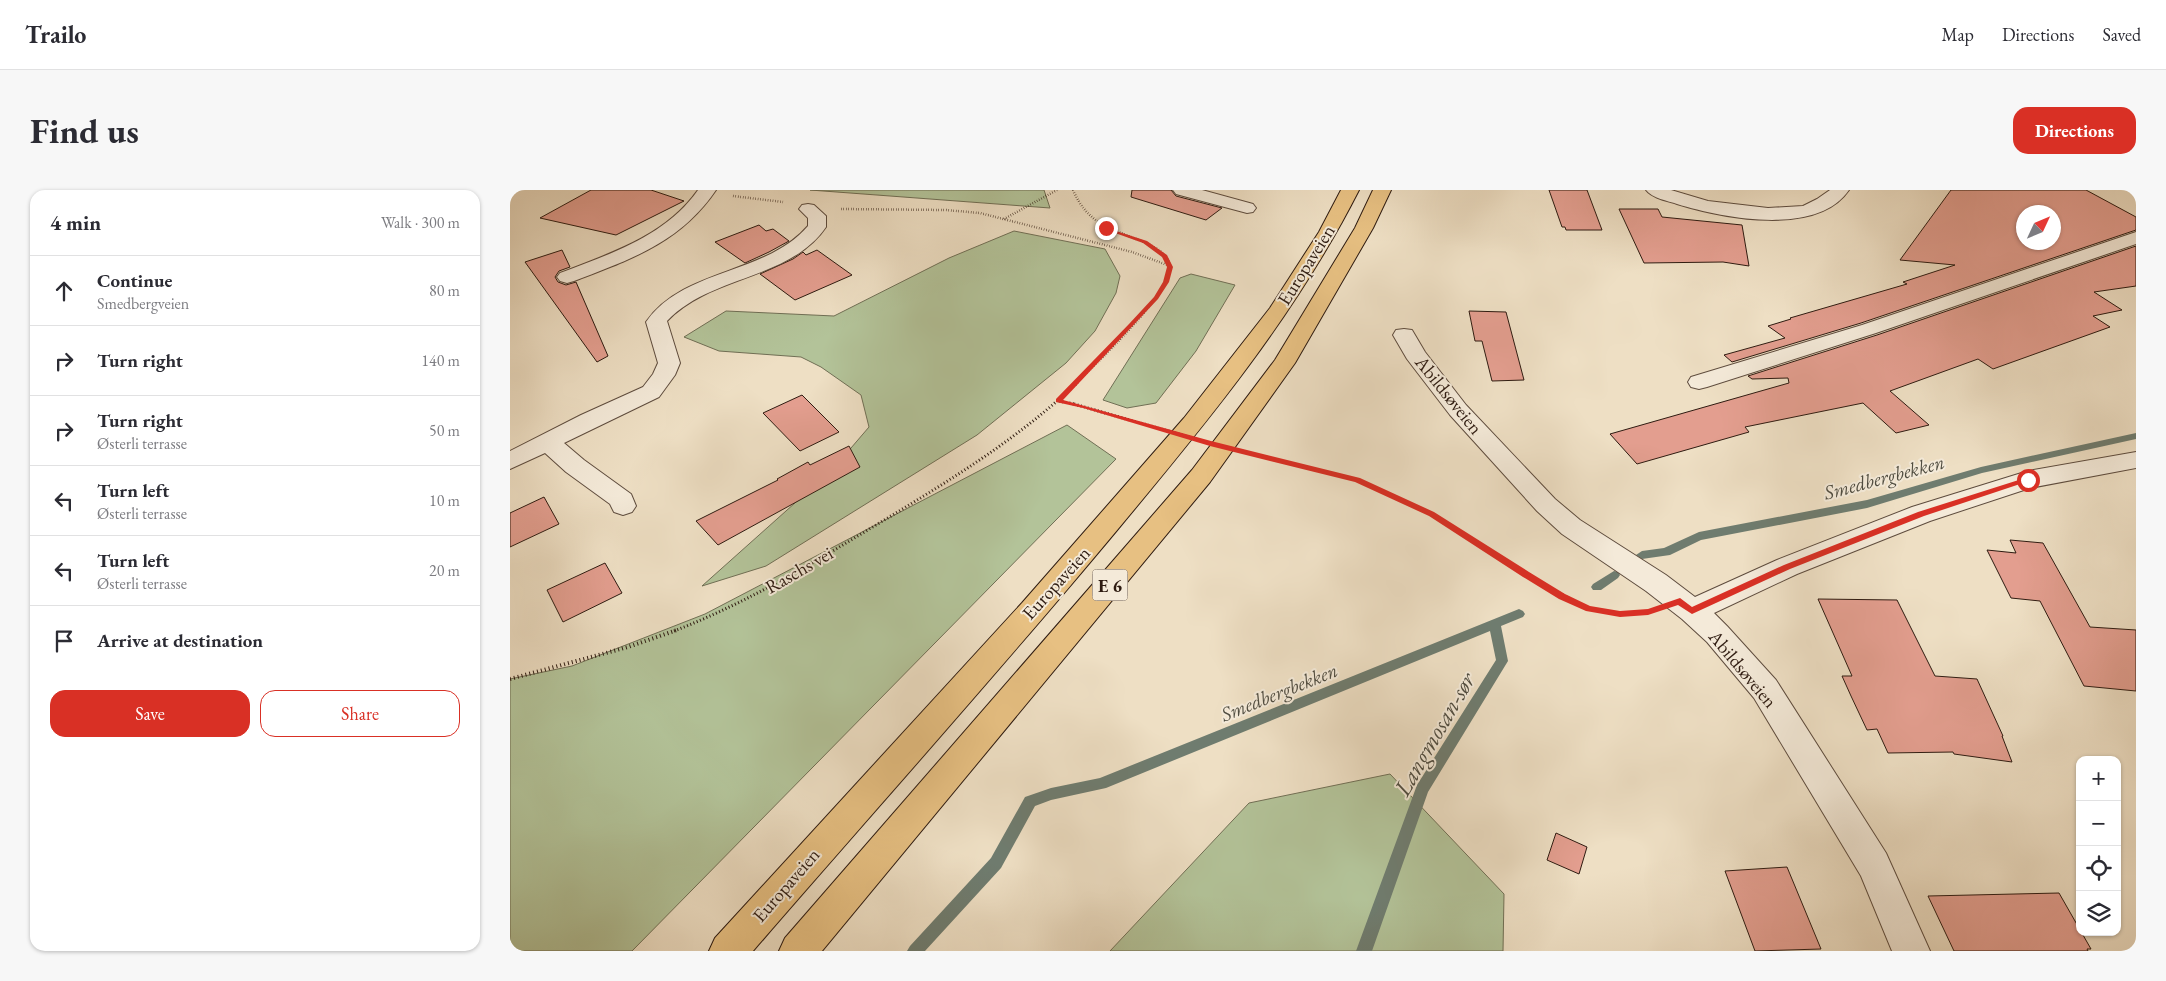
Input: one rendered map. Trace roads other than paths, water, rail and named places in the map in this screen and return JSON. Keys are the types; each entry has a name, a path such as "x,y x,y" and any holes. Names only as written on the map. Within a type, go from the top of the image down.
{"highway":[{"name":"Europaveien","path":"728,951 1102,532 1196,420 1287,297 1320,245 1350,190"},
{"name":"Europaveien","path":"798,951 1201,476 1284,363 1364,228 1382,190"}],"street":[{"path":"567,277 646,243 685,218 703,198 707,190"},
{"path":"1182,190 1247,208"},
{"path":"1655,190 1680,200 1724,208 1780,214 1804,211 1817,207 1840,190"},
{"path":"510,461 589,420 637,400 651,392 664,375 669,363 656,322 664,310 700,290 774,259 805,241 813,233 818,222 817,216 808,209"},
{"path":"1699,382 1869,329 2136,238"},
{"name":"Abildsøveien","path":"1404,335 1415,354 1458,410 1546,505 1571,526 1656,583 1686,606 1717,634 1765,689 1874,865 1911,951"},
{"path":"547,442 575,466 622,500 622,506"},
{"path":"1686,606 1921,514 2028,480 2136,460"}],"waterway":[{"name":"Smedbergbekken","path":"1642,555 1666,552 1699,536 1867,504 1981,470 2136,436"},
{"name":"Smedbergbekken","path":"1597,587 1614,575"},
{"name":"Smedbergbekken","path":"915,951 996,863 1030,801 1051,794 1101,784 1519,614"},
{"name":"Langmosan-sør","path":"1364,951 1422,789 1502,661 1495,624"}]}
